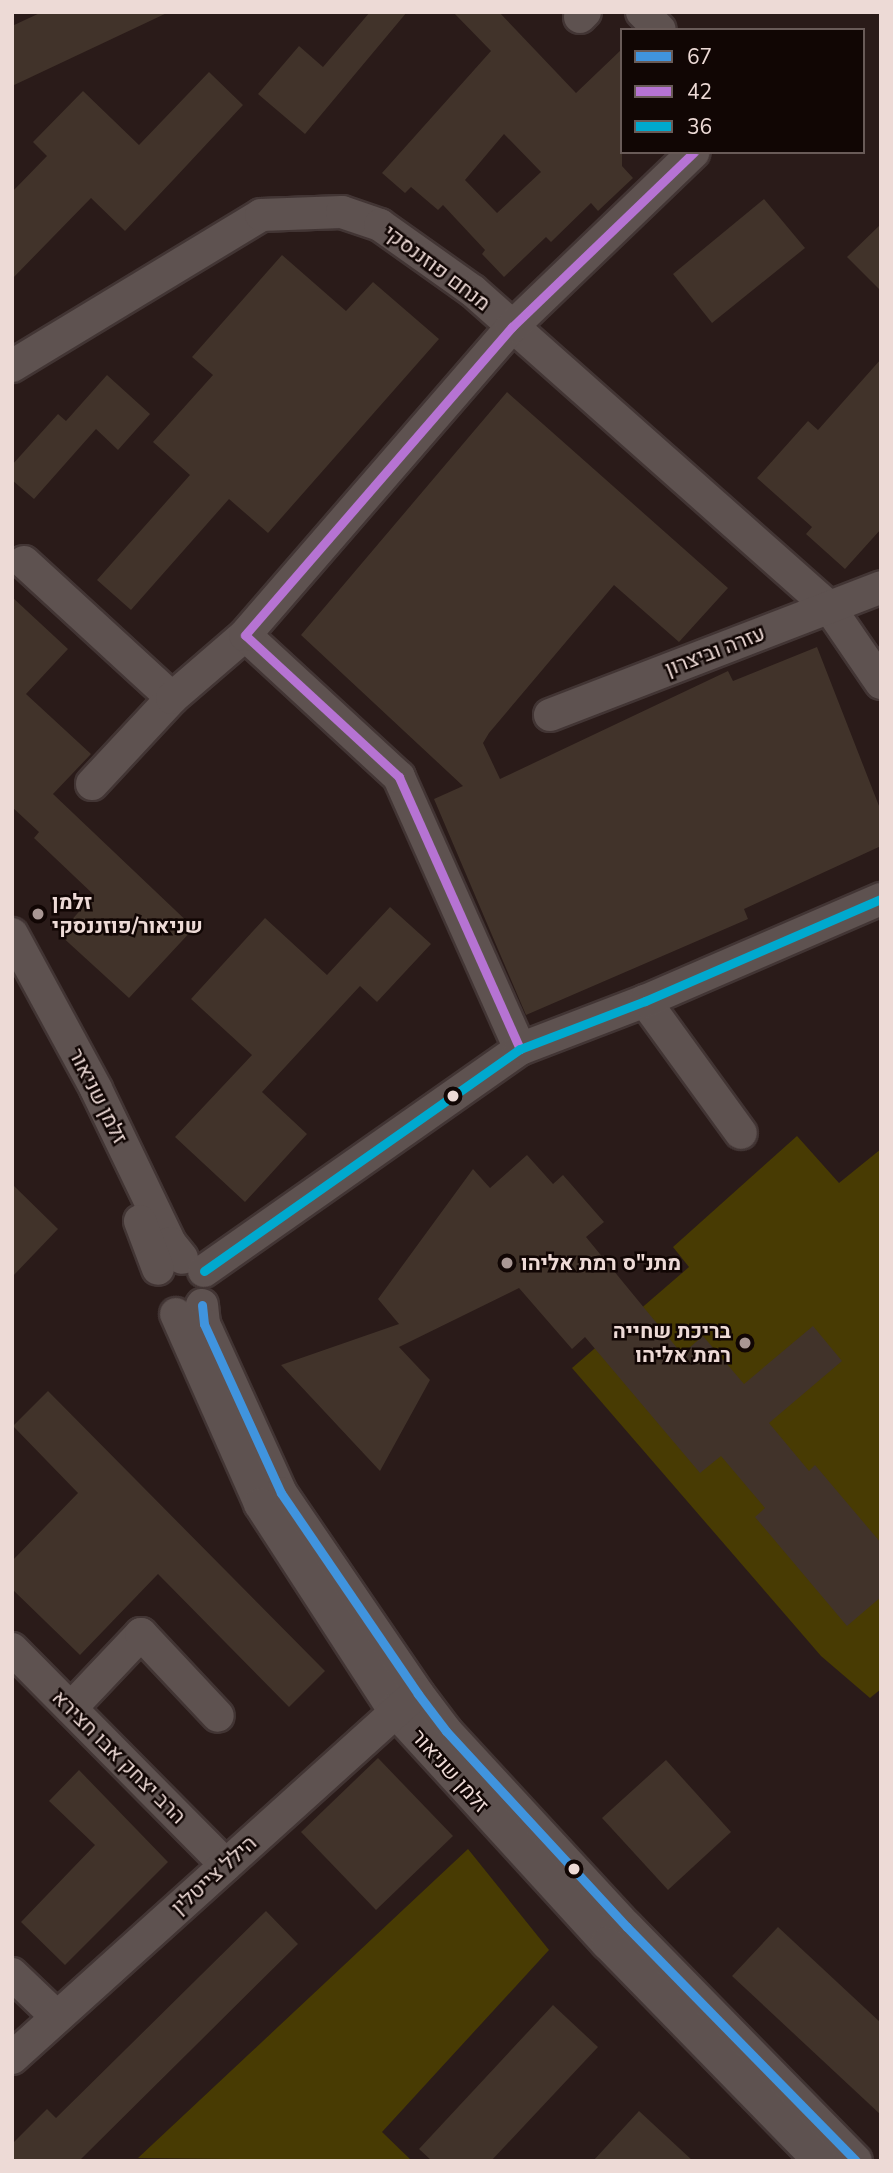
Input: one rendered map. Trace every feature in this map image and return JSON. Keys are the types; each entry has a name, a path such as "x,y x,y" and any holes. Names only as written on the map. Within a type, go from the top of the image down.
{"street":[{"path":"642,12 658,28"},
{"path":"92,784 172,698 244,635 512,327 692,154"},
{"name":"מנחם פוזננסקי","path":"12,366 261,215 342,212 380,225 417,248 512,327 829,607 881,683"},
{"path":"24,562 172,698"},
{"name":"עזרה וביצרון","path":"550,715 881,587"},
{"path":"244,635 400,777 520,1049"},
{"path":"182,1266 209,1288 189,1310 154,1296 182,1266 520,1049 645,1001 881,899"},
{"name":"זלמן שניאור","path":"12,934 96,1089 182,1266"},
{"name":"זלמן שניאור","path":"12,967 82,1098 154,1249 182,1266"},
{"path":"645,1001 741,1133"},
{"name":"זלמן שניאור","path":"189,1310 204,1324 281,1493 406,1702 607,1943 820,2161"},
{"path":"71,1708 141,1634 218,1716"},
{"name":"הרב יצחק אבו חצירא","path":"12,1649 226,1865"},
{"name":"זלמן שניאור","path":"406,1702 446,1731 627,1927 856,2161"},
{"name":"הילל צייטלין","path":"12,2058 406,1702"},
{"path":"12,1974 57,2017"}],"shaded area":[{"path":"797,1136 839,1183 881,1149 881,1689 870,1698 821,1656 572,1368 689,1267 673,1247"},
{"path":"468,1849 549,1950 382,2132 412,2161 138,2158"}],"building":[{"path":"42,12 169,12 12,86 12,26"},
{"path":"370,12 407,12 305,134 258,94 299,46 323,67"},
{"path":"453,12 499,12 576,93 620,51 620,154 622,166 633,178 598,211 591,203 551,242 546,237 504,277 482,254 485,250 443,205 438,210 411,187 405,193 382,173 491,51","holes":["504,134 541,172 497,213 465,180"]},
{"path":"209,72 243,105 125,231 91,198 12,279 12,192 47,156 33,142 83,91 139,145"},
{"path":"764,199 805,248 712,323 673,274"},
{"path":"881,224 881,291 847,257"},
{"path":"282,255 346,311 373,282 439,339 268,533 229,499 131,610 97,580 190,475 153,442 213,375 192,357"},
{"path":"881,359 881,529 845,569 806,534 812,527 757,478 808,421 818,430"},
{"path":"107,375 150,414 118,450 96,429 34,499 12,480 12,465 58,414 66,421"},
{"path":"507,392 728,588 679,642 614,585 483,743 500,779 728,671 733,681 817,647 881,811 881,846 744,909 748,919 526,1015 434,799 463,786 301,635"},
{"path":"12,597 68,649 26,694 91,754 53,794 194,928 129,998 59,934 94,895 34,838 39,832 12,807"},
{"path":"390,907 431,944 377,1002 360,986 262,1092 307,1134 245,1202 175,1137 252,1055 191,999 265,918 327,975"},
{"path":"527,1155 553,1184 563,1175 604,1222 586,1237 682,1354 703,1336 744,1384 813,1326 842,1361 769,1423 809,1471 815,1465 881,1543 881,1597 847,1626 755,1517 765,1508 721,1456 700,1473 585,1337 572,1349 519,1288 399,1347 430,1380 380,1471 281,1365 399,1324 378,1299 473,1169 490,1188"},
{"path":"12,1184 58,1229 12,1277"},
{"path":"48,1391 325,1671 289,1707 158,1574 80,1655 12,1589 12,1561 78,1493 13,1426"},
{"path":"378,1758 453,1836 376,1910 301,1832"},
{"path":"666,1760 731,1832 668,1890 602,1818"},
{"path":"79,1770 168,1862 65,1965 21,1922 95,1845 49,1801"},
{"path":"266,1911 298,1944 79,2161 12,2161 12,2144 47,2109 56,2118"},
{"path":"778,1927 881,2023 881,2115 732,1976"},
{"path":"553,2005 598,2047 491,2161 432,2161 419,2149"},
{"path":"639,2111 693,2161 593,2161"}],"transit line":[{"name":"42","path":"520,1049 399,777 245,635 512,327 692,154"},
{"name":"36","path":"204,1271 520,1049 645,1001 881,899"},
{"name":"67","path":"202,1305 204,1324 281,1493 446,1731 627,1927 856,2161"}],"place":[{"name":"זלמן שניאור/פוזננסקי","path":"38,914"},
{"name":"מתנ\"ס רמת אליהו","path":"507,1263"},
{"name":"בריכת שחייה רמת אליהו","path":"745,1343"}]}
